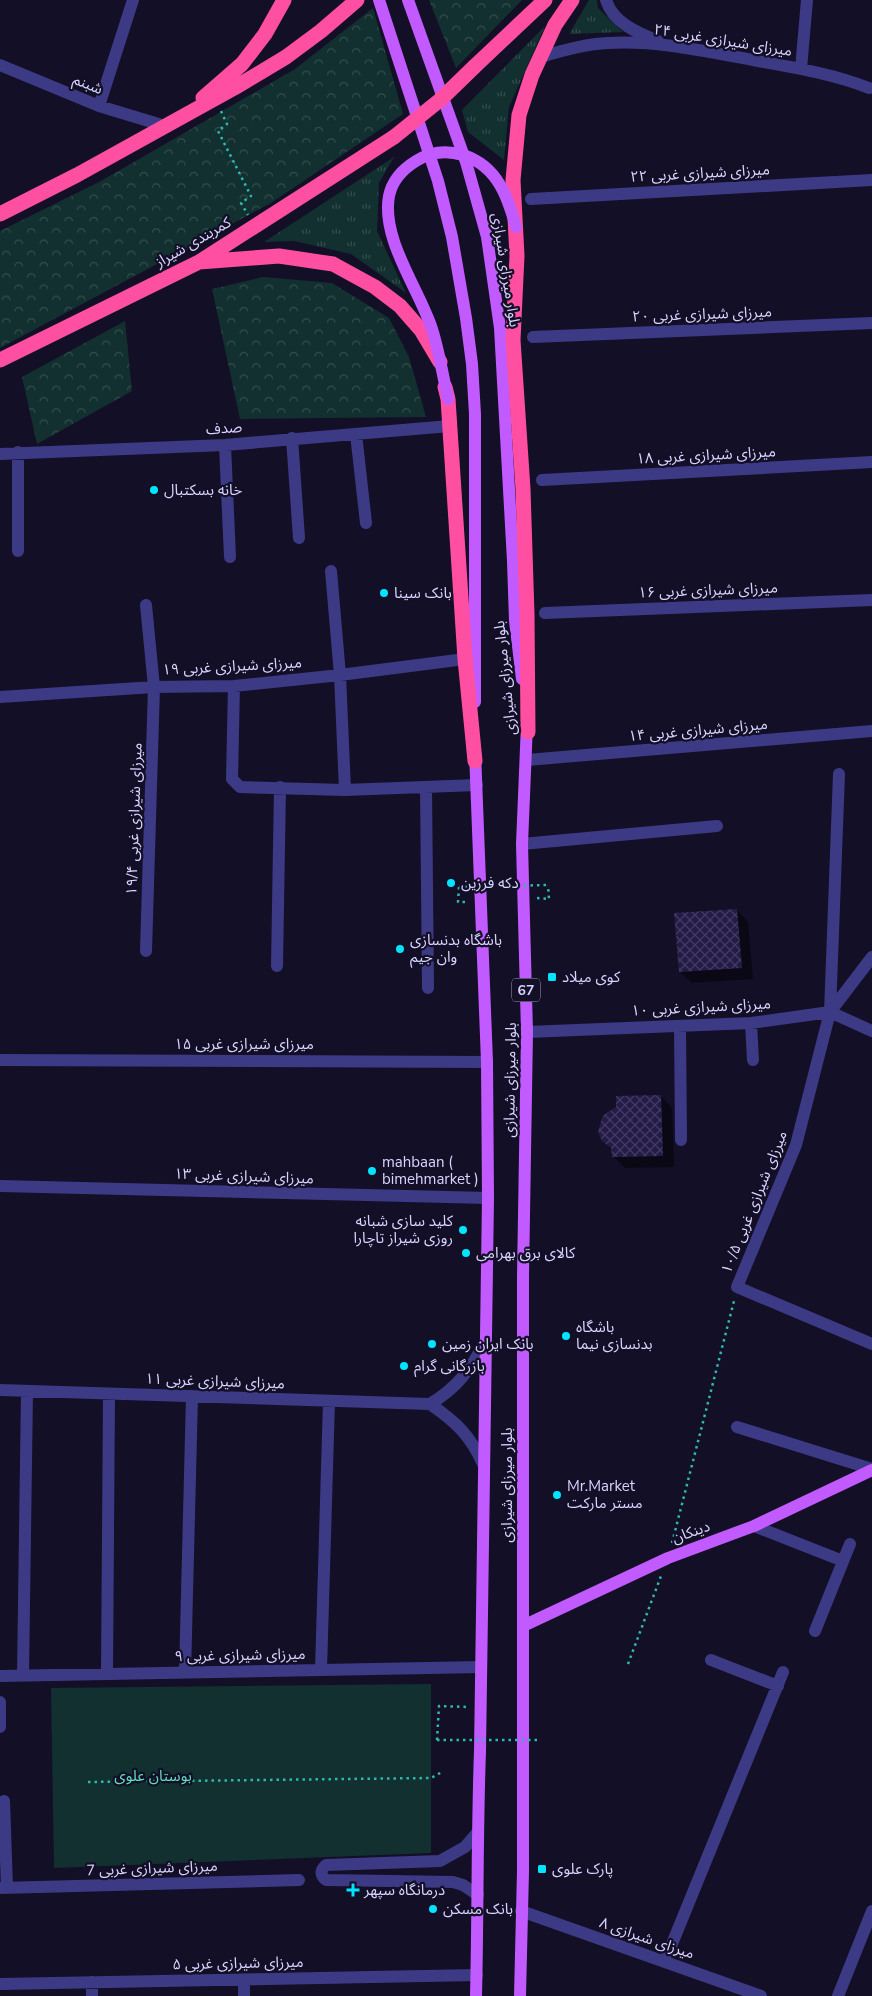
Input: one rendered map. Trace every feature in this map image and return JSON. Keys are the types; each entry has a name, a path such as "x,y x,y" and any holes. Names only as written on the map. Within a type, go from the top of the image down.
{"highway":[{"path":"181,117 242,64 265,34 284,0"},
{"path":"0,214 216,98 286,56 322,31 357,0"},
{"name":"کمربندی شیراز","path":"0,360 199,262 394,137 440,100 545,0"},
{"path":"528,732 527,614 523,498 513,340 518,256 513,180 519,115 532,75 556,25 572,0"},
{"path":"199,262 279,256 333,264 375,287 400,306 421,330 439,359 448,399 465,658 475,761"}],"main road":[{"name":"بلوار میرزای شیرازی","path":"379,0 438,181 452,237 471,355 475,424 475,761 487,1062 488,1198 476,1996"},
{"name":"بلوار میرزای شیرازی","path":"408,0 466,162 487,237 500,328 515,620 528,732 522,844 527,1032 523,1276 520,1996"},
{"path":"448,399 433,330 390,228 390,196 395,181 407,166 424,156 443,152 461,153 480,164 500,184 509,202 516,227"},
{"name":"دینکان","path":"523,1626 668,1558 754,1526 872,1470"}],"street":[{"path":"100,106 133,0"},
{"path":"606,0 612,14 631,28 663,43"},
{"path":"801,69 807,0"},
{"name":"۲۴ میرزای شیرازی غربی","path":"541,57 574,47 608,43 663,43 846,78 871,88"},
{"name":"شبنم","path":"0,65 100,106 165,126"},
{"name":"۲۲ میرزای شیرازی غربی","path":"531,199 872,180"},
{"name":"۲۰ میرزای شیرازی غربی","path":"533,337 872,323"},
{"name":"صدف","path":"0,454 225,445 450,426"},
{"path":"356,434 366,523"},
{"path":"292,438 299,538"},
{"path":"225,445 230,557"},
{"path":"18,452 18,551"},
{"name":"۱۸ میرزای شیرازی غربی","path":"542,480 872,462"},
{"path":"331,571 340,675 345,790"},
{"name":"۱۶ میرزای شیرازی غربی","path":"545,614 872,600"},
{"name":"۱۹/۴ میرزای شیرازی غربی","path":"146,605 154,687 146,951"},
{"name":"۱۹ میرزای شیرازی غربی","path":"0,698 154,687 234,686 340,675 465,658"},
{"path":"234,686 232,779 240,787 345,790 477,785"},
{"name":"۱۴ میرزای شیرازی غربی","path":"527,760 872,731"},
{"path":"830,1012 839,774"},
{"path":"278,966 280,787"},
{"path":"426,787 428,988"},
{"path":"522,844 717,826"},
{"path":"830,1012 872,957"},
{"path":"830,1012 872,1031"},
{"name":"۱۰ میرزای شیرازی غربی","path":"527,1032 751,1023 830,1012"},
{"name":"۱۰/۵ میرزای شیرازی غربی","path":"737,1287 796,1145 830,1012"},
{"path":"751,1023 753,1060"},
{"path":"680,1026 682,1140"},
{"name":"۱۵ میرزای شیرازی غربی","path":"0,1060 487,1062"},
{"name":"۱۳ میرزای شیرازی غربی","path":"0,1186 488,1198"},
{"path":"737,1287 872,1344"},
{"path":"483,1464 470,1439 459,1426 430,1404 448,1393 459,1382 474,1362 485,1342"},
{"name":"میرزای شیرازی غربی ۱۱","path":"0,1390 430,1404"},
{"path":"24,1676 27,1391"},
{"path":"107,1674 109,1394"},
{"path":"186,1673 192,1396"},
{"path":"321,1670 329,1401"},
{"path":"737,1427 872,1470"},
{"path":"754,1526 843,1562"},
{"path":"815,1631 850,1544"},
{"path":"710,1660 778,1686"},
{"name":"میرزای شیرازی غربی ۹","path":"0,1676 481,1667"},
{"path":"665,1961 783,1672"},
{"path":"0,1702 0,1727"},
{"path":"3,1888 4,1800"},
{"path":"477,1833 465,1847 440,1861 326,1865 322,1868 321,1872 326,1880 453,1882 462,1885 478,1896"},
{"name":"میرزای شیرازی غربی 7","path":"3,1888 299,1880"},
{"name":"۸ میرزای شیرازی","path":"521,1911 761,1996"},
{"path":"838,1996 872,1911"},
{"name":"۵ میرزای شیرازی غربی","path":"0,1984 477,1975"},
{"path":"244,1980 244,1996"},
{"path":"92,1982 92,1996"}],"path":[{"path":"216,98 227,124 218,131 251,196 241,202 254,226"},
{"path":"458,902 459,886 548,885 549,899"},
{"path":"628,1664 668,1558 737,1287"},
{"path":"480,1708 439,1706 437,1740 538,1740"},
{"path":"88,1782 431,1778 442,1772"}],"green space":[{"path":"429,0 522,0 456,68"},
{"path":"589,0 597,0 598,8 623,32 569,34"},
{"path":"373,8 403,114 271,203 0,348 0,231 101,181 295,69"},
{"path":"545,26 509,107 504,160 468,132 462,110"},
{"path":"394,157 379,183 377,231 406,293 351,254 294,241 264,242"},
{"path":"263,277 332,283 389,318 409,357 426,417 240,419 212,289"},
{"path":"125,321 132,391 37,444 22,377"},
{"name":"بوستان علوی","path":"431,1684 431,1853 54,1868 51,1688"}],"building":[{"path":"737,909 742,968 679,972 674,913"},
{"path":"661,1095 663,1156 612,1157 611,1148 602,1141 598,1132 604,1115 616,1107 616,1096"}],"place":[{"name":"خانه بسکتبال","path":"154,490"},
{"name":"بانک سینا","path":"384,593"},
{"name":"دکه فرزین","path":"451,883"},
{"name":"باشگاه بدنسازی وان جیم","path":"400,949"},
{"name":"کوی میلاد","path":"552,977"},
{"name":"mahbaan ( bimehmarket )","path":"372,1171"},
{"name":"کلید سازی شبانه روزی شیراز تاچارا","path":"463,1230"},
{"name":"کالای برق بهرامی","path":"466,1253"},
{"name":"باشگاه بدنسازی نیما","path":"566,1336"},
{"name":"بانک ایران زمین","path":"432,1344"},
{"name":"بازرگانی گرام","path":"404,1366"},
{"name":"Mr.Market مستر مارکت","path":"557,1495"},
{"name":"پارک علوی","path":"542,1869"},
{"name":"درمانگاه سپهر","path":"353,1890"},
{"name":"بانک مسکن","path":"433,1909"}]}
